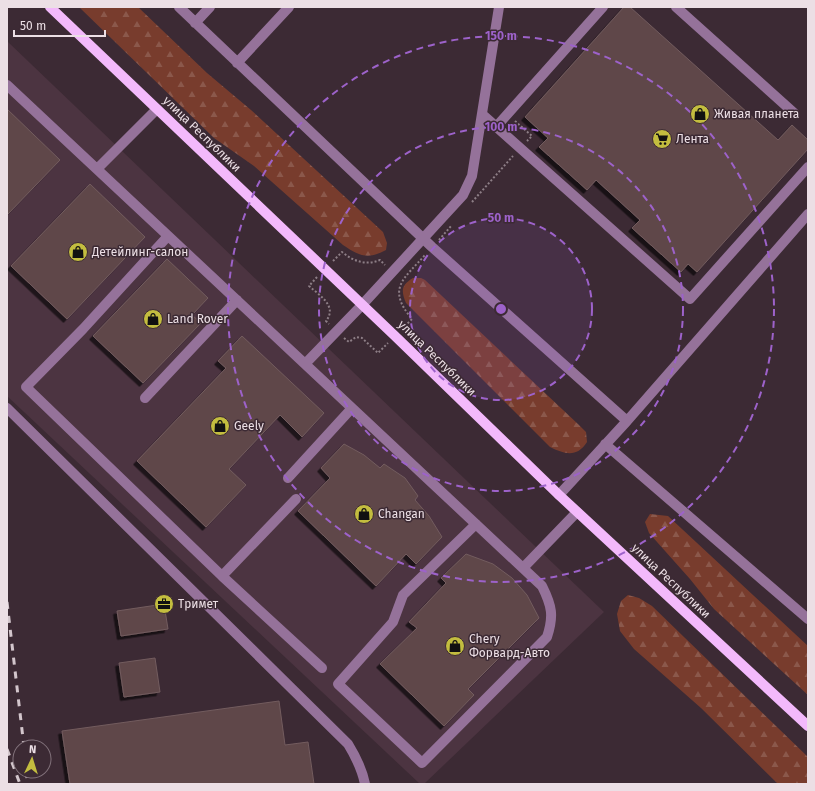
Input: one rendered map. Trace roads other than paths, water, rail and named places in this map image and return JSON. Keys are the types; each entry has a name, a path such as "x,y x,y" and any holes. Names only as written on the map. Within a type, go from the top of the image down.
{"main road":[{"name":"улица Республики","path":"50,7 559,495 808,726"}],"lane":[{"path":"179,7 424,239 627,421"},
{"path":"195,22 210,7"},
{"path":"237,63 289,7"},
{"path":"305,364 424,239 463,195 469,185 472,176 499,7"},
{"path":"496,127 603,7"},
{"path":"676,7 794,113"},
{"path":"7,85 237,300 305,364 352,408 476,524 523,568 542,586 549,600 552,613 551,624 547,637 422,763 338,684 393,622 402,595 476,524"},
{"path":"97,169 157,109"},
{"path":"482,115 690,298 808,167"},
{"path":"559,495 627,421 808,214"},
{"path":"168,236 26,387 222,576 322,668"},
{"path":"146,398 237,300"},
{"path":"7,408 348,744 363,773 365,784"},
{"path":"288,478 352,408"},
{"path":"605,444 808,619"},
{"path":"222,576 296,499"},
{"path":"523,568 577,512"}],"railway":[{"path":"7,602 23,739"},
{"path":"7,749 20,784"},
{"path":"27,779 28,784"}],"place":[{"name":"Живая планета","path":"700,114"},
{"name":"Лента","path":"662,139"},
{"name":"Детейлинг-салон","path":"78,252"},
{"name":"Land Rover","path":"153,319"},
{"name":"Geely","path":"220,426"},
{"name":"Changan","path":"364,514"},
{"name":"Тримет","path":"164,604"},
{"name":"Chery Форвард-Авто","path":"455,646"}]}
